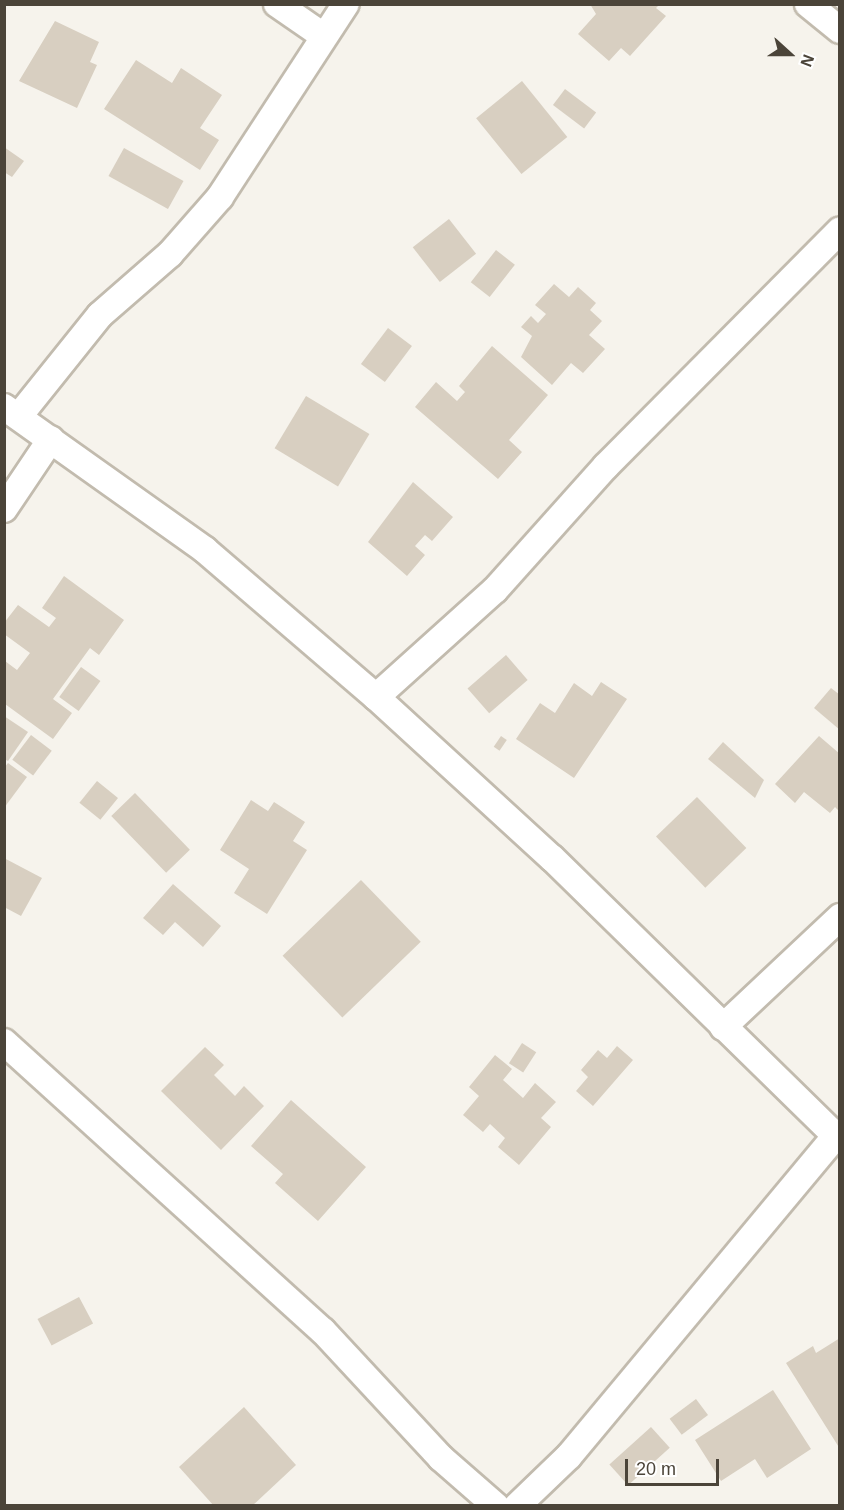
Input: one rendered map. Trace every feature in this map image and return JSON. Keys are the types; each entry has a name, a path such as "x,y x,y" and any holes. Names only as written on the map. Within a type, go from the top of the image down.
{"street":[{"path":"277,4 322,35"},
{"path":"346,4 322,35 306,71 220,197 170,254 100,315 12,412 205,550 376,697 552,858 838,1138 569,1456 517,1506"},
{"path":"808,4 840,30"},
{"path":"376,697 495,590 606,466 840,230"},
{"path":"4,509 51,439"},
{"path":"723,1027 840,917"},
{"path":"4,1042 323,1331 441,1458 496,1506"}],"building":[{"path":"590,4 660,4 656,8 666,16 630,56 621,48 609,61 578,34 596,14"},
{"path":"55,21 99,42 90,62 97,65 77,108 19,81"},
{"path":"136,60 172,83 181,68 222,95 200,128 219,140 200,170 104,109"},
{"path":"522,81 567,137 521,174 476,118"},
{"path":"565,89 596,112 584,128 553,105"},
{"path":"4,147 24,161 12,177 4,172"},
{"path":"124,148 183,181 168,209 108,176"},
{"path":"449,219 476,254 440,282 413,247"},
{"path":"496,250 515,265 490,297 471,282"},
{"path":"554,284 569,297 578,287 596,303 590,310 602,321 589,335 605,349 583,373 571,363 552,385 521,357 532,336 521,327 531,316 538,323 546,314 535,305"},
{"path":"388,328 412,346 385,382 361,364"},
{"path":"492,346 548,395 509,440 522,452 498,479 415,407 436,382 457,401 465,392 459,386"},
{"path":"306,396 369,434 338,486 275,448"},
{"path":"413,482 453,517 432,541 425,535 415,546 425,555 407,576 368,542"},
{"path":"64,576 124,620 99,655 90,648 53,699 72,713 53,739 5,704 5,661 17,670 30,653 4,634 4,623 18,605 49,627 56,618 42,608"},
{"path":"506,655 528,680 489,713 468,688"},
{"path":"81,667 100,681 79,711 59,697"},
{"path":"601,682 627,699 574,778 516,739 540,703 555,713 574,683 592,696"},
{"path":"831,688 840,695 840,730 814,708"},
{"path":"4,716 28,732 8,761 4,759"},
{"path":"31,735 52,751 33,775 12,760"},
{"path":"501,736 507,740 500,751 494,747"},
{"path":"819,736 840,754 840,812 835,807 830,813 804,792 795,803 775,784"},
{"path":"723,742 764,780 755,798 708,759"},
{"path":"8,763 27,777 4,808 4,768"},
{"path":"97,781 118,798 100,820 79,803"},
{"path":"135,793 190,850 166,873 111,816"},
{"path":"697,797 746,848 705,888 656,837"},
{"path":"251,800 268,811 274,802 305,822 293,841 307,850 267,914 234,893 249,869 220,850"},
{"path":"4,858 42,878 21,916 4,907"},
{"path":"361,880 421,942 342,1018 283,956"},
{"path":"173,884 221,926 203,947 175,922 163,935 143,918"},
{"path":"522,1043 536,1052 523,1072 509,1063"},
{"path":"617,1046 633,1060 593,1106 576,1091 588,1077 581,1070 598,1050 607,1058"},
{"path":"205,1047 224,1065 214,1075 235,1096 244,1086 264,1106 221,1150 161,1091"},
{"path":"495,1055 512,1069 503,1080 523,1098 535,1083 556,1102 541,1118 551,1127 519,1165 498,1147 505,1138 490,1124 483,1132 463,1115 479,1096 469,1087"},
{"path":"291,1100 366,1167 318,1221 275,1183 283,1174 251,1146"},
{"path":"79,1297 93,1323 52,1346 38,1319"},
{"path":"840,1338 840,1449 786,1363 813,1346 816,1353"},
{"path":"773,1390 811,1449 767,1478 755,1459 721,1481 695,1440"},
{"path":"696,1399 708,1415 682,1435 670,1419"},
{"path":"244,1407 296,1465 252,1506 214,1506 179,1467"},
{"path":"651,1427 670,1448 628,1485 609,1464"}]}
